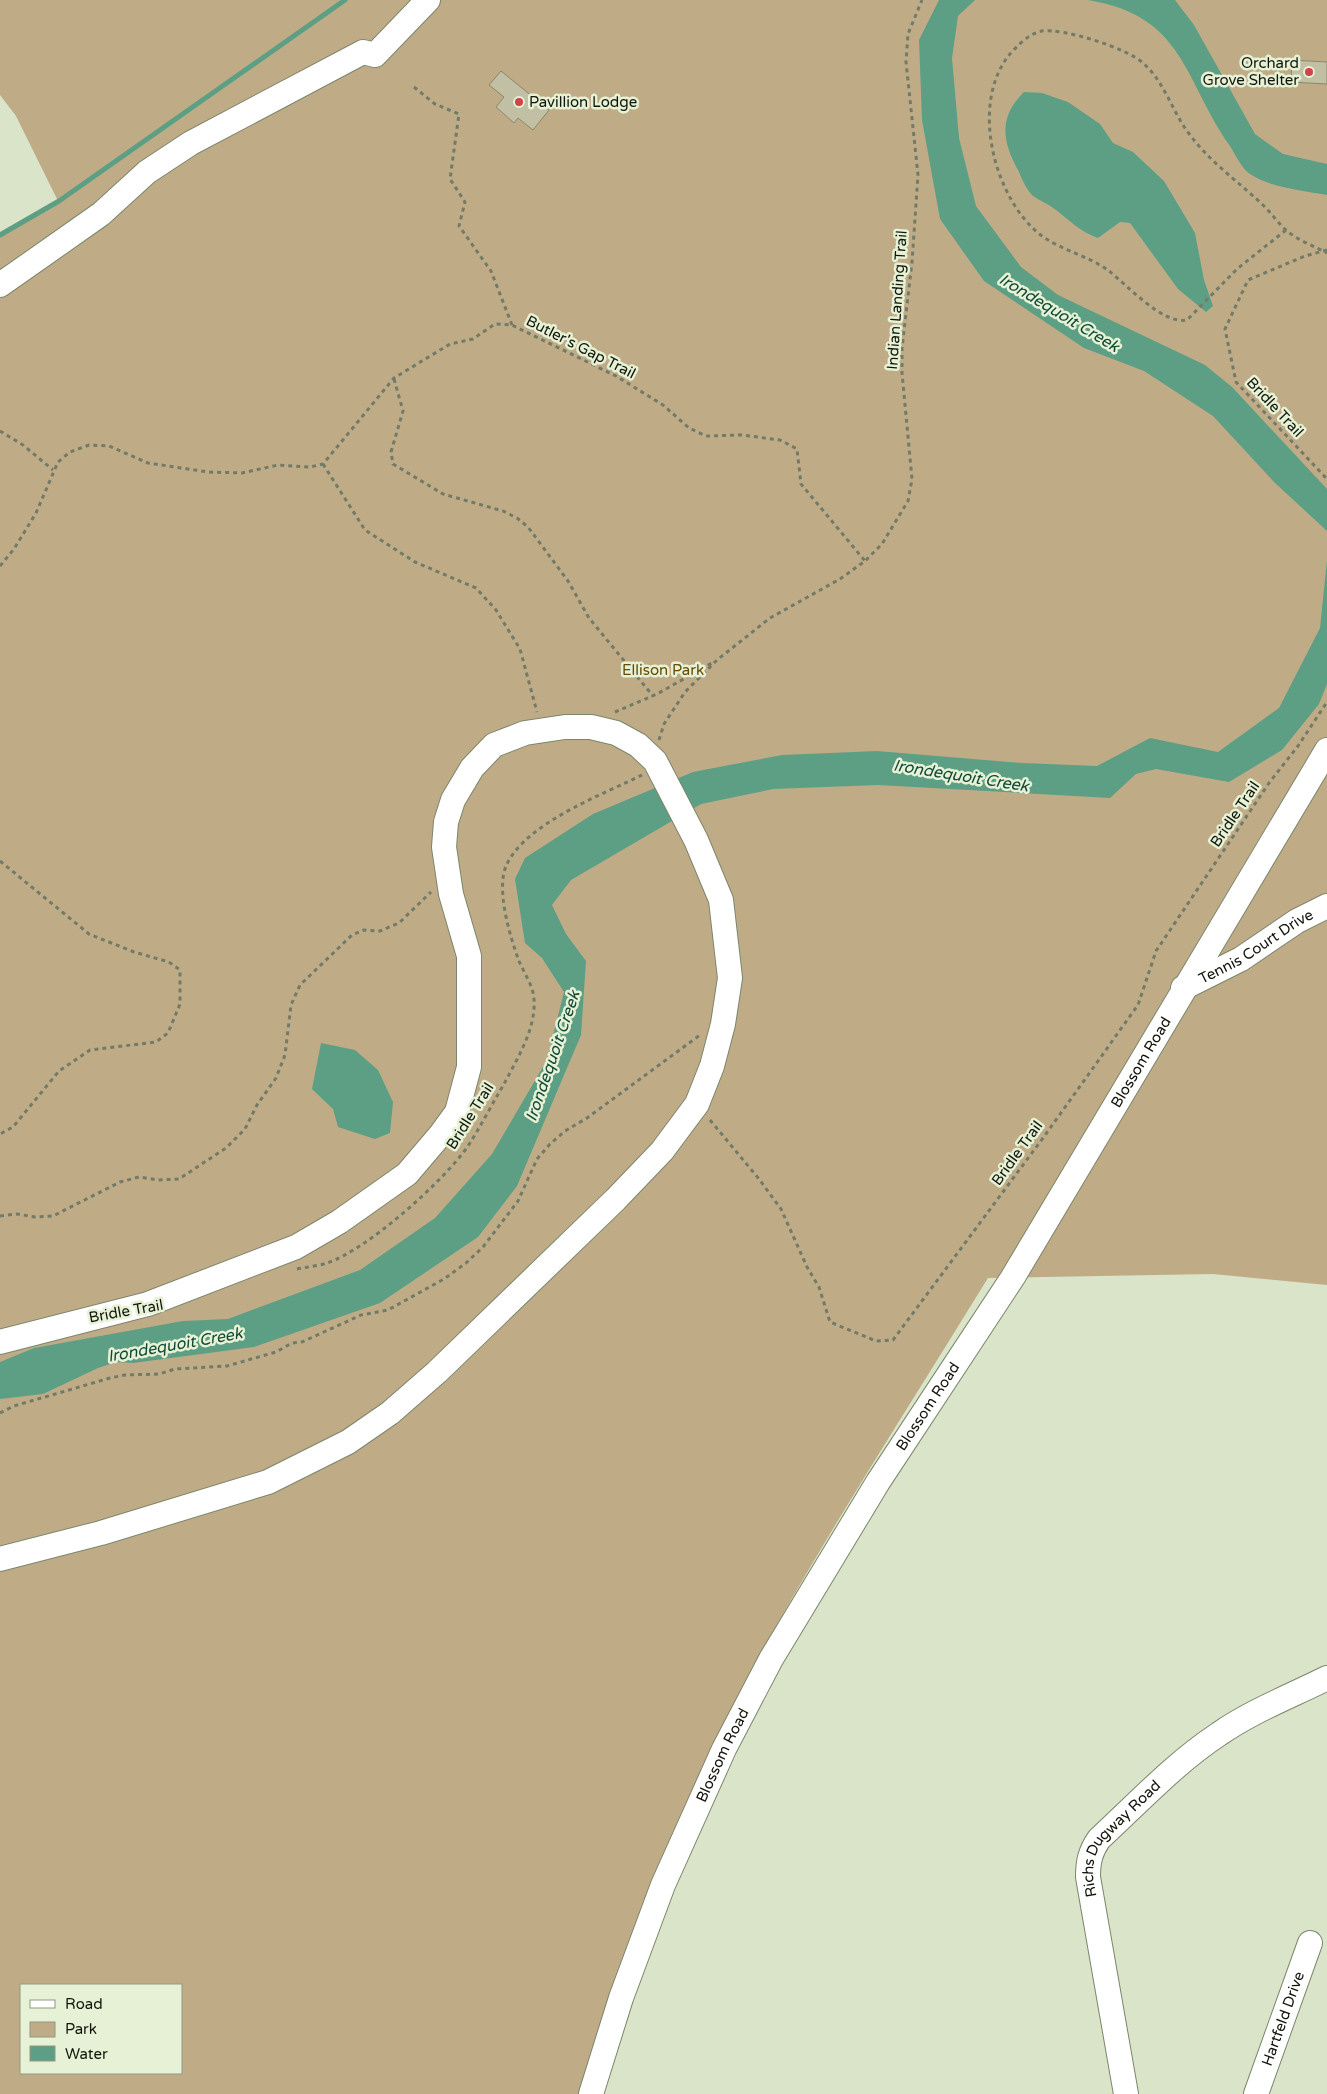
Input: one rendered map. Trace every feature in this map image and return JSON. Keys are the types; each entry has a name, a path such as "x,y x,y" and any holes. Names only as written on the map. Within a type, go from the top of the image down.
{"street":[{"path":"0,285 101,214 147,172 191,143 230,120 287,93 363,52 375,55 428,0"},
{"path":"0,1342 148,1304 296,1247 339,1222 407,1174 457,1112 469,1067 468,956 447,876 444,847 446,822 452,800 472,768 494,745 526,733 565,727 591,727 616,733 638,745 660,770 696,840 721,900 730,978 724,1017 712,1066 697,1104 662,1151 616,1199 437,1372 371,1428 310,1463 268,1482 101,1533 0,1559"},
{"name":"Blossom Road","path":"591,2094 621,1998 663,1885 724,1748 758,1685 841,1540 1012,1277 1327,750"},
{"name":"Tennis Court Drive","path":"1183,988 1241,959 1297,921 1327,906"},
{"name":"Richs Dugway Road","path":"1126,2094 1088,1877 1088,1861 1092,1850 1099,1839 1182,1763 1218,1734 1241,1720 1327,1678"},
{"name":"Hartfeld Drive","path":"1256,2094 1310,1943"}],"path":[{"name":"Indian Landing Trail","path":"660,770 658,741 664,724 686,692 717,660 770,618 840,580 865,561 882,544 908,501 912,479 902,373 902,348 912,262 918,176 906,62 908,34 922,0"},
{"path":"1286,230 1237,269 1191,316 1181,321 1163,314 1130,291 1102,266 1043,237 1033,228 1015,205 997,168 992,152 991,109 997,75 1004,62 1024,40 1037,33 1052,31 1109,45 1134,56 1153,74 1190,137 1266,208 1286,230 1326,251"},
{"path":"414,87 435,104 460,114 450,179 465,202 459,226 491,271 512,325"},
{"name":"Bridle Trail","path":"1326,251 1248,280 1225,329 1236,382 1327,479"},
{"name":"Butler's Gap Trail","path":"322,464 394,378 450,344 473,339 495,324 512,325 616,376 663,405 689,428 706,436 742,435 780,440 796,449 801,484 865,561"},
{"path":"394,378 404,411 391,452 393,464 443,494 503,511 517,518 528,527 568,581 589,618 653,696"},
{"path":"0,431 23,445 53,470"},
{"path":"0,566 14,550 36,513 58,462 70,452 89,445 109,446 148,463 208,472 242,473 278,465 310,467 322,464 365,530 415,562 476,588 496,610 520,649 536,710 546,730"},
{"path":"591,727 610,714 653,696 717,660"},
{"name":"Bridle Trail","path":"697,1104 759,1179 781,1209 807,1267 820,1287 830,1322 876,1341 893,1340 1043,1138 1138,1005 1156,951 1269,783 1298,746 1327,702"},
{"name":"Bridle Trail","path":"295,1270 328,1263 355,1249 432,1188 467,1146 522,1051 534,1011 534,997 510,932 502,880 507,865 516,850 530,836 560,816 660,770"},
{"path":"0,861 89,934 134,952 170,962 180,970 180,1004 168,1033 156,1042 90,1050 59,1071 13,1127 0,1134"},
{"path":"0,1216 17,1214 35,1217 53,1216 120,1182 139,1177 158,1180 179,1179 226,1148 244,1129 257,1105 276,1078 285,1055 291,1005 300,984 352,936 364,930 380,930 399,923 447,876"},
{"path":"0,1413 14,1406 110,1378 125,1375 159,1374 175,1369 228,1366 276,1352 292,1343 302,1342 355,1318 388,1310 444,1279 484,1247 518,1201 537,1159 564,1131 588,1118 724,1017"}],"green space":[{"name":"Ellison Park","path":"0,0 1327,0 1327,1285 1213,1274 988,1278 809,1569 726,1719 654,1876 614,1984 580,2094 0,2094 0,235 58,201 16,116 0,95"}],"water":[{"name":"Irondequoit Creek","path":"939,0 975,0 958,16 952,58 959,138 976,206 1021,267 1058,295 1205,365 1232,387 1327,489 1327,531 1274,482 1213,416 1144,371 1084,348 984,281 940,219 922,120 919,40"},
{"path":"1088,0 1175,0 1194,25 1255,134 1283,154 1327,164 1327,195 1277,185 1258,179 1247,172 1214,121 1178,54 1163,36 1144,20 1120,8"},
{"path":"1024,92 1042,93 1068,102 1100,124 1113,143 1133,152 1164,181 1195,233 1204,280 1213,306 1206,312 1178,289 1130,223 1120,222 1098,238 1081,229 1031,194 1013,161 1006,140 1005,130 1010,111"},
{"name":"Irondequoit Creek","path":"1327,560 1327,684 1319,704 1282,750 1229,782 1156,769 1136,774 1110,798 878,785 773,789 701,804 571,880 552,905 566,934 586,961 581,1035 517,1186 478,1237 380,1303 254,1347 133,1363 116,1362 98,1368 43,1394 0,1399 0,1362 34,1348 183,1321 228,1319 360,1270 435,1218 492,1154 547,1060 564,992 542,958 525,943 515,879 525,858 593,814 693,772 782,755 877,751 1022,763 1097,766 1150,738 1218,752 1279,708 1320,628"},
{"path":"321,1043 355,1050 378,1070 393,1102 390,1133 375,1139 338,1127 333,1109 312,1089"}],"building":[{"name":"Orchard Grove Shelter","path":"1292,60 1327,62 1327,84 1291,82"},
{"name":"Pavillion Lodge","path":"501,71 549,110 533,130 518,118 514,123 496,107 504,97 489,85"}],"waterway":[{"path":"0,235 59,201 345,0"}],"place":[{"name":"Orchard Grove Shelter","path":"1309,72"},
{"name":"Pavillion Lodge","path":"519,102"}]}
